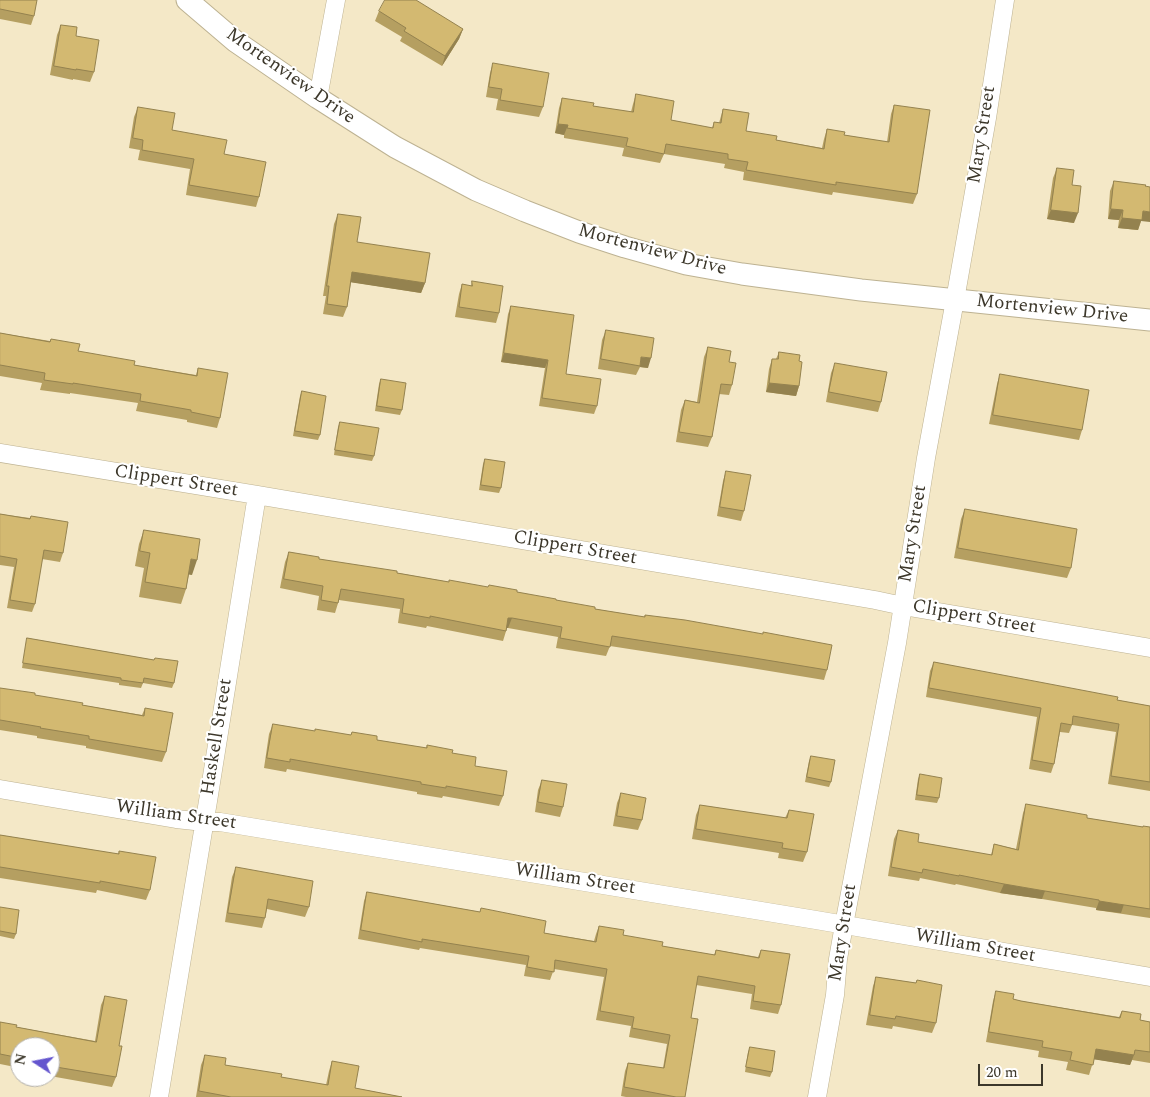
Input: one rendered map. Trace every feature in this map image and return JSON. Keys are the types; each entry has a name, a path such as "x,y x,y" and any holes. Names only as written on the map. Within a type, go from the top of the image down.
{"street":[{"name":"Mortenview Drive","path":"187,0 235,41 395,148 476,190 534,215 625,247 686,264 742,274 862,290 1150,320"},
{"path":"318,98 336,0"},
{"name":"Mary Street","path":"818,1097 835,995 838,959 892,671 926,458 956,300 1005,0"},
{"name":"Clippert Street","path":"0,453 866,598 1150,648"},
{"name":"Haskell Street","path":"158,1097 257,495"},
{"name":"William Street","path":"0,789 204,822 220,822 1150,977"}],"building":[{"path":"0,0 37,0 34,16 0,9"},
{"path":"385,0 416,0 463,29 445,56 404,31 406,28 379,11"},
{"path":"61,25 77,27 76,36 99,40 94,72 54,66"},
{"path":"493,63 549,73 543,107 500,100 502,89 489,87"},
{"path":"636,94 674,101 671,120 713,128 714,122 721,123 723,109 749,113 746,131 777,136 776,140 824,149 827,129 845,132 844,135 889,142 894,105 930,110 917,194 836,182 836,185 746,170 748,162 728,159 728,154 666,144 664,154 626,146 628,138 567,128 568,125 558,124 562,98 594,103 593,106 633,112"},
{"path":"138,107 175,113 172,130 227,140 224,154 266,162 259,197 189,185 194,159 142,150 143,140 133,138"},
{"path":"1057,168 1074,170 1072,185 1081,186 1078,213 1051,210"},
{"path":"1114,181 1150,187 1150,212 1143,211 1142,220 1122,218 1123,210 1111,209"},
{"path":"338,214 361,217 357,242 430,253 425,283 352,272 347,307 327,304 329,286 327,286"},
{"path":"472,281 503,286 499,313 459,307 462,284 472,286"},
{"path":"511,306 574,315 566,374 601,379 597,406 542,398 548,360 504,353"},
{"path":"606,330 654,338 651,358 641,357 640,366 601,359"},
{"path":"0,333 50,342 51,339 80,344 78,351 135,361 134,365 197,376 198,368 228,373 220,418 191,412 191,410 140,401 141,394 44,380 45,373 0,365"},
{"path":"708,347 731,351 729,362 736,363 732,385 721,384 712,437 679,432 685,400 699,403"},
{"path":"779,352 800,355 799,361 802,362 799,386 769,383 772,359 778,359"},
{"path":"835,363 887,372 881,402 829,392"},
{"path":"1000,374 1089,390 1082,430 993,415"},
{"path":"381,379 406,383 402,410 377,406"},
{"path":"302,391 326,396 320,435 295,431"},
{"path":"340,422 379,428 374,456 335,450"},
{"path":"485,459 505,462 501,488 481,485"},
{"path":"726,471 751,475 744,511 720,507"},
{"path":"965,509 1077,529 1071,568 958,548"},
{"path":"0,514 30,519 31,516 68,522 63,553 44,550 35,604 10,600 17,559 0,556"},
{"path":"144,530 200,539 197,560 191,559 186,589 145,582 150,553 140,551"},
{"path":"289,552 449,582 449,580 517,590 517,592 595,607 595,609 645,617 645,615 685,620 832,645 827,670 612,636 610,647 560,638 562,627 512,618 508,618 506,631 430,616 430,618 402,613 404,599 341,589 338,603 321,600 323,586 284,579"},
{"path":"27,638 154,660 155,658 178,661 174,683 144,678 143,683 23,663"},
{"path":"934,662 1118,697 1117,700 1150,706 1150,782 1111,776 1119,724 1073,716 1072,725 1061,723 1054,764 1032,760 1041,708 929,688"},
{"path":"0,688 35,693 35,695 83,703 82,705 144,716 145,708 173,713 166,752 89,739 89,736 0,720"},
{"path":"273,724 315,731 315,729 351,735 352,732 377,736 377,740 427,748 427,745 453,750 452,753 476,757 475,766 507,771 503,796 446,786 446,788 421,784 421,782 290,759 290,762 267,758"},
{"path":"811,756 835,760 831,782 807,777"},
{"path":"920,774 942,778 939,798 917,795"},
{"path":"542,780 567,784 563,807 538,802"},
{"path":"621,793 646,798 642,820 617,816"},
{"path":"1026,804 1087,815 1087,818 1150,827 1150,909 923,869 922,873 891,867 898,830 919,834 918,842 992,855 994,844 1018,850"},
{"path":"700,805 787,818 789,810 814,814 807,852 782,848 783,843 696,829"},
{"path":"0,835 119,854 119,851 156,857 150,890 0,867"},
{"path":"236,867 313,881 309,907 268,899 265,918 228,913"},
{"path":"367,892 480,912 481,908 546,921 544,933 596,942 599,926 624,930 623,935 663,942 662,946 715,955 716,950 759,958 761,950 790,954 781,1005 753,1001 755,986 698,976 691,1018 698,1019 685,1097 624,1087 628,1063 664,1068 670,1035 632,1028 634,1017 600,1011 607,969 555,960 554,972 527,967 529,956 422,939 422,942 361,930"},
{"path":"0,907 19,910 16,934 0,931"},
{"path":"876,977 916,983 917,980 942,985 936,1023 896,1016 895,1019 870,1015"},
{"path":"996,991 1014,994 1013,999 1021,1001 1120,1018 1122,1011 1141,1014 1140,1020 1150,1022 1150,1052 1135,1050 1134,1055 1096,1049 1093,1065 1070,1060 1072,1052 1042,1047 1043,1041 989,1032"},
{"path":"105,996 127,1000 119,1046 122,1046 116,1077 60,1068 60,1037 10,1037 10,1056 0,1054 0,1022 17,1025 16,1027 96,1042"},
{"path":"750,1047 775,1051 772,1072 746,1067"},
{"path":"205,1055 226,1058 225,1065 282,1074 281,1077 328,1085 332,1061 359,1066 355,1088 402,1097 231,1097 199,1091"}]}
